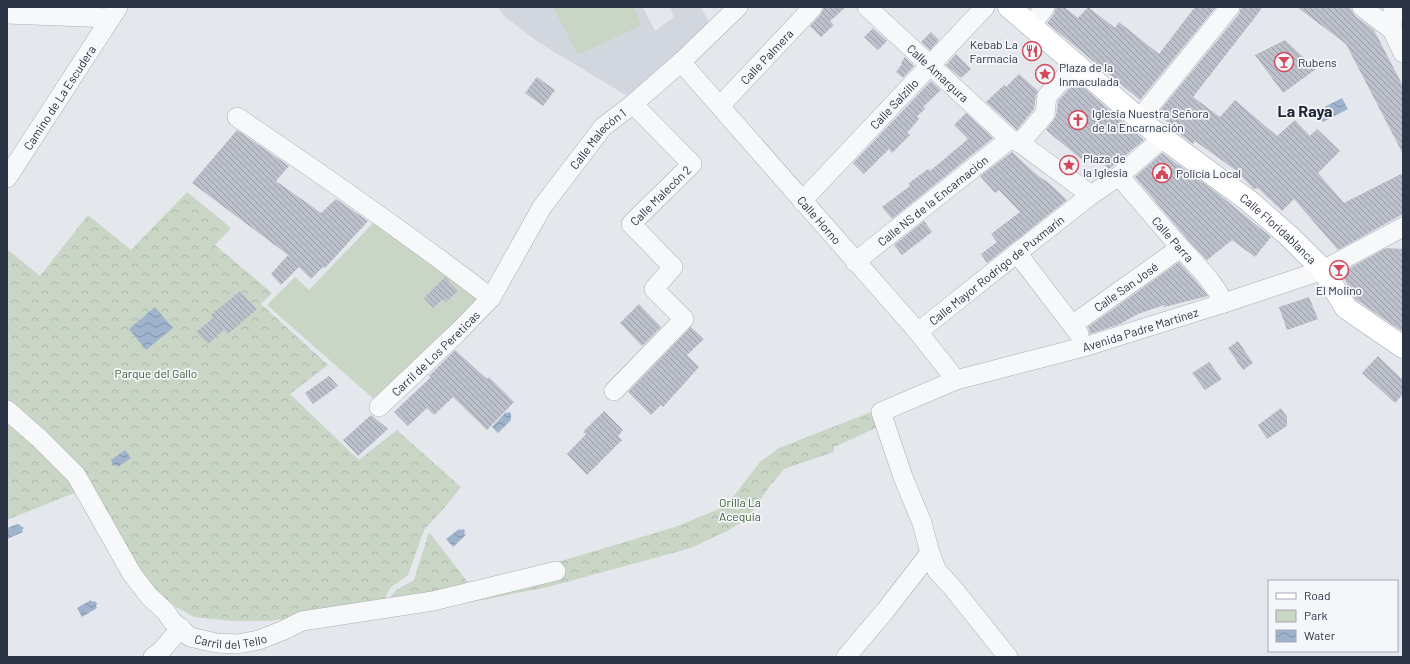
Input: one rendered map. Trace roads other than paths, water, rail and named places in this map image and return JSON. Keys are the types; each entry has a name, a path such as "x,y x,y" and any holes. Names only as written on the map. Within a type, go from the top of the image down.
{"main road":[{"name":"Calle Floridablanca","path":"1009,7 1162,138 1249,201 1289,236 1323,270 1346,308 1403,347"}],"street":[{"name":"Calle Malecón 1","path":"491,298 542,207 602,127 633,104 681,62 738,7"},
{"name":"Calle Palmera","path":"720,106 813,7"},
{"name":"Calle Amargura","path":"867,7 930,66 1015,141"},
{"name":"Calle Salzillo","path":"802,201 985,7"},
{"path":"1031,26 1045,7"},
{"path":"1140,118 1230,7"},
{"path":"1362,7 1392,30 1403,53"},
{"path":"1392,30 1393,7"},
{"path":"7,14 114,13"},
{"name":"Camino de La Escudera","path":"7,178 114,13"},
{"name":"Calle Horno","path":"681,62 918,332 956,380"},
{"name":"Calle NS de la Encarnación","path":"855,262 1015,141 1045,114 1047,96 1076,64"},
{"name":"Calle Malecón 2","path":"614,391 684,319 654,289 673,267 631,224 692,164 633,104"},
{"path":"237,117 398,228 491,298"},
{"path":"1015,141 1091,195 1119,176 1162,138"},
{"name":"Calle Parra","path":"1119,176 1180,248 1205,273 1224,303"},
{"name":"Calle Mayor Rodrigo de Puxmarín","path":"918,332 1091,195"},
{"name":"Avenida Padre Martínez","path":"930,553 922,522 903,477 881,412 956,380 1087,346 1323,270 1403,227"},
{"name":"Calle San José","path":"1072,325 1180,248"},
{"path":"1016,253 1087,346"},
{"name":"Carril de Los Pereticas","path":"379,407 458,332 491,298"},
{"name":"Carril del Tello","path":"7,410 40,439 76,475 132,574 149,596 190,637 216,643 237,644 259,640 284,630 302,620 433,602 556,571"},
{"path":"846,657 885,611 930,553 938,571 1008,657"},
{"path":"153,657 160,652 181,628"}],"water":[{"path":"1342,98 1348,109 1323,122 1317,111"},
{"path":"155,307 173,328 146,350 129,329"},
{"path":"510,412 511,420 498,433 492,427 505,413"},
{"path":"125,450 131,458 118,467 116,465 113,466 111,460"},
{"path":"18,524 24,528 22,530 23,532 7,539 7,528"},
{"path":"459,529 464,529 464,534 466,535 453,547 446,539"},
{"path":"91,600 92,602 94,601 97,603 97,608 82,617 77,608"}],"place":[{"name":"Kebab La Farmacia","path":"1032,51"},
{"name":"Rubens","path":"1284,62"},
{"name":"Plaza de la Inmaculada","path":"1045,74"},
{"name":"Iglesia Nuestra Señora de la Encarnación","path":"1078,120"},
{"name":"Plaza de la Iglesia","path":"1069,165"},
{"name":"Policía Local","path":"1162,173"},
{"name":"El Molino","path":"1339,270"}],"district":[{"name":"La Raya","path":"1305,110"}],"park label":[{"name":"Parque del Gallo","path":"156,373"},
{"name":"Orilla La Acequia","path":"740,509"}]}
